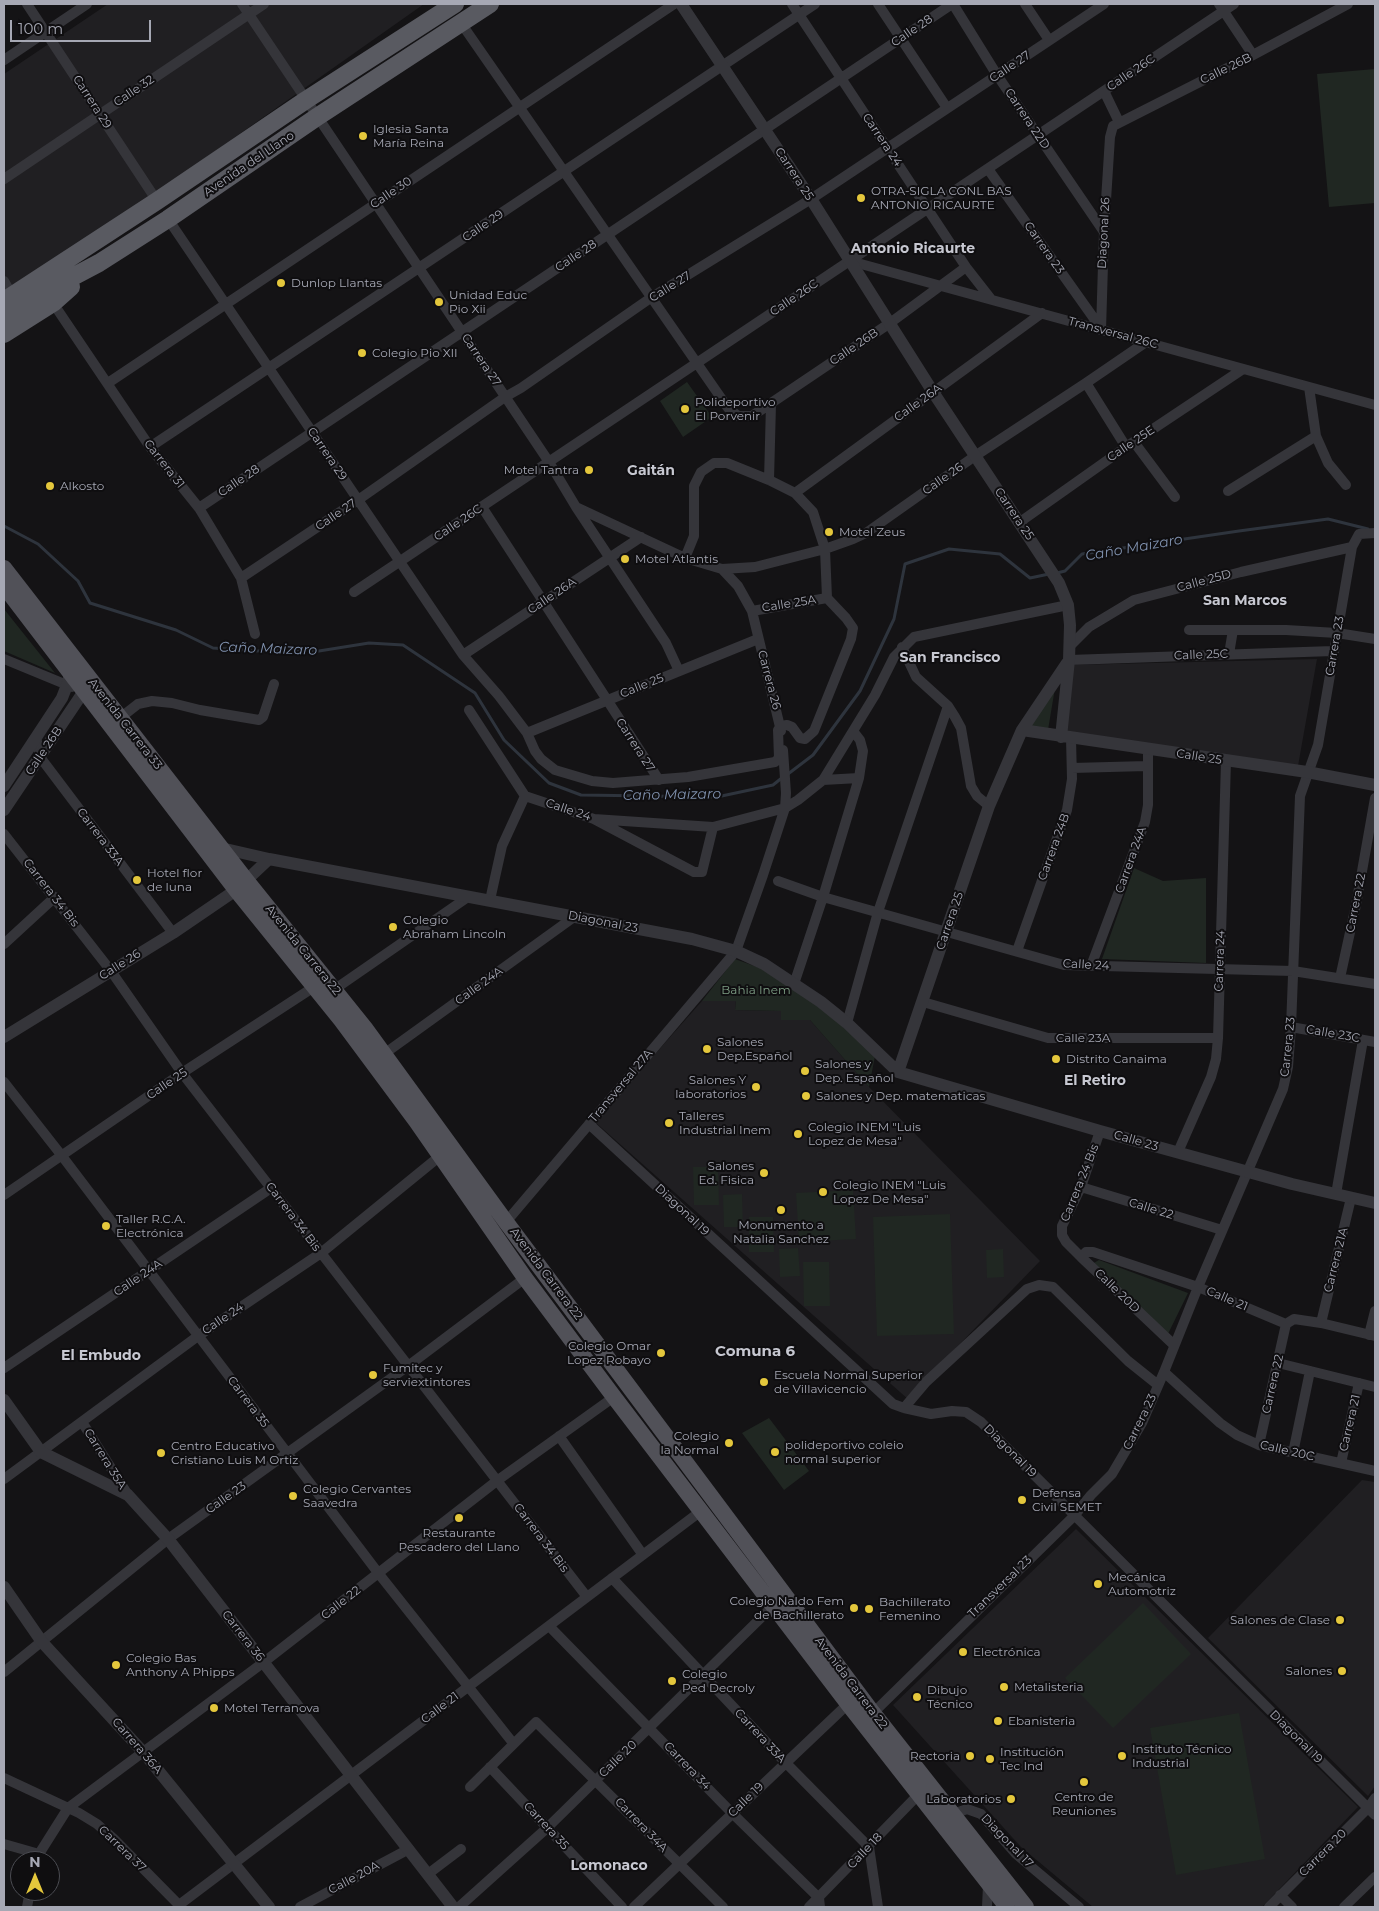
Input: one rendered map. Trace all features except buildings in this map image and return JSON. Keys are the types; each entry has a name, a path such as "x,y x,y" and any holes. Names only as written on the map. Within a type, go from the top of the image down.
{"highway":[{"name":"Avenida del Llano","path":"7,292 157,201 306,100 455,4"},
{"name":"Avenida del Llano","path":"4,319 63,282 99,263 168,219 317,117 490,4"},
{"path":"4,334 53,302 99,263"}],"main road":[{"name":"Avenida Carrera 33","path":"4,568 221,848 241,886"},
{"name":"Avenida Carrera 33","path":"4,586 68,679 84,691 241,886"},
{"name":"Avenida Carrera 22","path":"241,886 396,1093 525,1278 614,1397 773,1606 854,1699"},
{"name":"Avenida Carrera 22","path":"241,886 335,989 384,1054 868,1718 919,1794 1007,1907"},
{"name":"Avenida Carrera 22","path":"868,1718 953,1814 1026,1907"}],"street":[{"name":"Carrera 29","path":"27,4 157,201"},
{"path":"4,60 87,4"},
{"name":"Carrera 27","path":"242,4 549,462 576,507 666,643 679,671"},
{"name":"Calle 32","path":"4,179 264,4"},
{"name":"Calle 30","path":"108,383 674,4"},
{"name":"Carrera 25","path":"681,4 811,199 932,392 1045,560 1057,579 1068,605 1070,625 1069,660 1022,730 989,806 898,1072"},
{"name":"Carrera 24","path":"792,4 966,267 991,299"},
{"name":"Calle 29","path":"150,447 815,4"},
{"path":"878,4 947,108"},
{"name":"Calle 28","path":"199,508 953,4"},
{"name":"Carrera 22D","path":"953,4 997,75 1104,232"},
{"path":"1025,4 1049,40"},
{"name":"Calle 27","path":"241,578 358,500 652,297 811,199 1104,4"},
{"name":"Calle 26C","path":"354,592 1104,91 1222,8 1234,4"},
{"name":"Calle 26B","path":"1119,122 1253,55 1348,4"},
{"path":"1222,8 1253,55"},
{"path":"462,23 697,363"},
{"path":"1104,91 1119,122"},
{"name":"Diagonal 26","path":"1100,328 1110,137 1113,126 1119,122"},
{"name":"Carrera 23","path":"988,169 1100,328"},
{"name":"Carrera 29","path":"168,219 463,655 499,696 527,733"},
{"name":"Transversal 26C","path":"850,261 1100,328 1375,405"},
{"name":"Calle 26B","path":"697,363 728,408 738,416 752,416 890,323 939,285 966,267"},
{"name":"Carrera 31","path":"53,302 150,447 199,508 241,578 255,634"},
{"name":"Calle 26A","path":"795,492 1042,313"},
{"name":"Calle 26","path":"722,569 755,567 825,548 866,533 975,456 1146,342"},
{"name":"Calle 25E","path":"1020,522 1130,444 1243,368"},
{"path":"1086,383 1130,444 1175,497"},
{"path":"1309,387 1316,436 1328,463 1346,484"},
{"path":"769,480 771,404"},
{"path":"1228,491 1316,436"},
{"path":"527,733 541,759 555,770 592,781 613,783 688,777 764,762 775,762 779,758 778,730 781,726 787,725 792,728 800,738 805,738 814,731 852,639 853,628 827,598 825,548 813,512 795,492 726,463 714,463 702,472 694,486 694,536 685,558"},
{"name":"Carrera 27","path":"482,507 659,780"},
{"path":"576,507 685,558 722,569"},
{"name":"Carrera 23","path":"1074,1516 1112,1474 1142,1423 1246,1171 1275,1111 1283,1089 1288,1067 1291,1027 1300,796 1318,745 1352,547 1359,534 1375,534"},
{"name":"Calle 26A","path":"463,655 610,556 641,538"},
{"name":"Calle 25D","path":"1070,646 1089,627 1134,600 1241,572 1352,547"},
{"name":"Carrera 26","path":"722,569 738,586 752,610 781,726 786,793 785,808 736,951"},
{"name":"Calle 25A","path":"752,610 827,598"},
{"path":"594,819 713,827 785,808 823,780 875,695 894,657 914,637 1068,605"},
{"name":"Calle 25C","path":"1188,630 1337,633 1375,639"},
{"path":"1229,654 1233,630"},
{"name":"Calle 25","path":"527,733 758,639"},
{"path":"902,647 916,677 948,706 961,728 971,786 977,796 989,806"},
{"name":"Calle 25C","path":"1069,660 1334,651"},
{"path":"4,659 68,679"},
{"name":"Carrera 24B","path":"1017,951 1067,810 1071,789 1072,768 1066,738 1069,660"},
{"name":"Calle 26B","path":"4,786 62,698 68,679"},
{"path":"120,718 138,704 152,701 172,703 258,720 263,717 274,684"},
{"name":"Calle 26B","path":"4,810 84,691"},
{"path":"847,1023 878,912 948,706"},
{"path":"469,710 524,796 502,846 490,900"},
{"name":"Calle 25","path":"1022,730 1307,772 1375,785"},
{"path":"794,984 859,778 863,750 860,740 853,731"},
{"name":"Carrera 33A","path":"36,737 40,757 173,933"},
{"name":"Carrera 24A","path":"1091,966 1145,822 1148,805 1148,749"},
{"name":"Carrera 24","path":"1178,1152 1211,1077 1216,1059 1226,761"},
{"path":"1072,768 1147,766"},
{"path":"823,780 859,778"},
{"name":"Calle 24","path":"524,796 594,819 694,872 702,872 713,827"},
{"name":"Carrera 22","path":"1340,978 1356,905 1375,798"},
{"name":"Carrera 34 Bis","path":"4,834 111,971 182,1073 498,1480 587,1598"},
{"name":"Diagonal 23","path":"221,848 269,859 692,939 736,951 764,964 847,1023 898,1072"},
{"path":"241,886 269,859"},
{"name":"Calle 24","path":"778,881 823,897 1064,965 1293,971 1375,984"},
{"name":"Calle 26","path":"5,1035 173,933 241,886"},
{"path":"4,944 55,897"},
{"path":"314,985 335,989 468,897"},
{"name":"Calle 24A","path":"384,1054 574,917"},
{"name":"Transversal 27A","path":"506,1222 736,951"},
{"name":"Calle 25","path":"4,1195 314,985"},
{"name":"Calle 23A","path":"923,1002 1048,1038 1218,1038"},
{"name":"Calle 23C","path":"1291,1027 1375,1042"},
{"path":"1336,1194 1363,1040"},
{"name":"Calle 23","path":"898,1072 1100,1131 1246,1171 1375,1203"},
{"name":"Carrera 35","path":"4,1082 379,1574 513,1744"},
{"name":"Diagonal 19","path":"589,1124 892,1404 931,1414 952,1411 966,1412 981,1422 1371,1812"},
{"name":"Carrera 24 Bis","path":"1062,1235 1062,1226 1081,1187 1100,1131"},
{"name":"Calle 24","path":"4,1480 198,1336 321,1253 440,1156"},
{"name":"Calle 22","path":"1081,1187 1222,1230"},
{"name":"Calle 24A","path":"4,1368 271,1188"},
{"name":"Carrera 21A","path":"1321,1323 1351,1198"},
{"name":"Calle 20D","path":"1062,1235 1066,1242 1081,1257 1174,1345"},
{"name":"Calle 21","path":"1081,1257 1086,1252 1093,1252 1198,1287 1286,1324"},
{"name":"Calle 23","path":"4,1672 168,1539 288,1454 525,1278"},
{"path":"904,1408 926,1382 1027,1290 1039,1285 1053,1287 1128,1361 1158,1385"},
{"path":"1286,1324 1294,1318 1372,1336 1375,1311"},
{"name":"Carrera 22","path":"1259,1445 1286,1324"},
{"path":"1278,1363 1375,1387"},
{"path":"1293,1453 1310,1371"},
{"name":"Calle 20C","path":"1164,1372 1220,1423 1237,1435 1259,1445 1375,1471"},
{"name":"Carrera 21","path":"1341,1463 1359,1384"},
{"name":"Calle 22","path":"68,1808 264,1662 498,1480 614,1397"},
{"name":"Carrera 36","path":"4,1400 41,1452 128,1495 168,1539 454,1907"},
{"name":"Carrera 35A","path":"82,1422 128,1495"},
{"path":"559,1436 644,1555"},
{"name":"Calle 21","path":"179,1904 701,1512"},
{"name":"Transversal 23","path":"868,1718 984,1602 1074,1516"},
{"name":"Carrera 33A","path":"612,1578 785,1762 869,1847"},
{"name":"Carrera 36A","path":"4,1587 42,1642 144,1753 269,1907"},
{"name":"Calle 20","path":"459,1907 547,1828 773,1606"},
{"name":"Carrera 34","path":"549,1626 820,1903"},
{"name":"Calle 19","path":"634,1907 785,1762 854,1699"},
{"name":"Carrera 34A","path":"513,1744 536,1722 723,1907"},
{"path":"470,1788 513,1744"},
{"name":"Carrera 35","path":"490,1768 622,1907"},
{"name":"Carrera 37","path":"4,1778 88,1818 106,1831 179,1904"},
{"name":"Calle 18","path":"809,1907 820,1903 919,1794"},
{"name":"Carrera 20","path":"1269,1907 1371,1812 1375,1798"},
{"path":"42,1851 68,1808"},
{"name":"Diagonal 17","path":"953,1814 967,1809 981,1814 1016,1854 1079,1907"},
{"path":"4,1844 22,1851"},
{"path":"869,1847 878,1907"},
{"name":"Calle 20A","path":"300,1907 408,1849"},
{"path":"428,1874 462,1850"},
{"path":"1344,1907 1375,1877"},
{"path":"987,1907 988,1885"},
{"path":"1280,1895 1292,1907"}],"shaded area":[{"path":"108,4 424,4 4,300 4,74"},
{"path":"1317,659 1298,766 1064,731 1072,665"},
{"name":"Colegio INEM \"Luis Lopez De Mesa\"","path":"702,1001 736,1001 735,1010 782,1011 781,1020 810,1020 869,1087 1040,1261 924,1381 909,1400 595,1122"},
{"path":"1362,1480 1375,1482 1375,1786 1368,1796 1208,1638"},
{"name":"Instituto Técnico Industrial","path":"1076,1529 1358,1807 1262,1907 1093,1907 1021,1847 893,1705"}],"green space":[{"path":"1375,69 1375,203 1329,207 1317,74"},
{"name":"Polideportivo El Porvenir","path":"687,382 712,417 683,437 660,401"},
{"path":"4,609 55,673 4,651"},
{"path":"1056,682 1048,730 1028,727"},
{"path":"1134,868 1163,881 1206,878 1206,963 1102,959"},
{"name":"Bahia Inem","path":"735,959 760,968 819,1005 875,1056 869,1087 810,1020 781,1020 781,1011 735,1010 736,1001 702,1001"},
{"path":"693,1167 718,1167 719,1205 694,1205"},
{"path":"853,1190 856,1239 799,1242 796,1193"},
{"path":"742,1194 743,1227 724,1227 723,1195"},
{"path":"950,1214 954,1334 877,1336 873,1217"},
{"path":"749,1217 773,1217 774,1252 749,1252"},
{"path":"798,1248 800,1276 780,1277 779,1249"},
{"path":"1003,1249 1004,1277 987,1278 986,1250"},
{"path":"1099,1260 1188,1293 1167,1336 1092,1264"},
{"path":"803,1262 829,1262 830,1306 804,1306"},
{"name":"polideportivo coleio normal superior","path":"769,1418 809,1471 784,1490 742,1433"},
{"path":"1143,1603 1191,1654 1113,1728 1065,1678"},
{"path":"1239,1713 1265,1859 1176,1875 1150,1728"}],"waterway":[{"name":"Caño Maizaro","path":"1057,573 1065,571 1082,554 1239,531 1328,519 1368,529"},
{"name":"Caño Maizaro","path":"4,526 38,544 78,581 90,603 176,630 213,648 258,651 319,651 369,643 403,645 475,693 504,740 549,783 581,795 717,797 773,785 783,777"},
{"name":"Caño Maizaro","path":"788,774 813,755 860,691 894,619 905,564 949,549 1000,554 1030,578 1049,574"}],"place":[{"name":"Iglesia Santa María Reina","path":"363,136"},
{"name":"OTRA-SIGLA CONL BAS ANTONIO RICAURTE","path":"861,198"},
{"name":"Dunlop Llantas","path":"281,283"},
{"name":"Unidad Educ Pio Xii","path":"439,302"},
{"name":"Colegio Pio XII","path":"362,353"},
{"name":"Polideportivo El Porvenir","path":"685,409"},
{"name":"Motel Tantra","path":"589,470"},
{"name":"Alkosto","path":"50,486"},
{"name":"Motel Zeus","path":"829,532"},
{"name":"Motel Atlantis","path":"625,559"},
{"name":"Hotel flor de luna","path":"137,880"},
{"name":"Colegio Abraham Lincoln","path":"393,927"},
{"name":"Salones Dep.Español","path":"707,1049"},
{"name":"Distrito Canaima","path":"1056,1059"},
{"name":"Salones y Dep. Español","path":"805,1071"},
{"name":"Salones Y laboratorios","path":"756,1087"},
{"name":"Salones y Dep. matematicas","path":"806,1096"},
{"name":"Talleres Industrial Inem","path":"669,1123"},
{"name":"Colegio INEM \"Luis Lopez de Mesa\"","path":"798,1134"},
{"name":"Salones Ed. Fisica","path":"764,1173"},
{"name":"Colegio INEM \"Luis Lopez De Mesa\"","path":"823,1192"},
{"name":"Monumento a Natalia Sanchez","path":"781,1210"},
{"name":"Taller R.C.A. Electrónica","path":"106,1226"},
{"name":"Colegio Omar Lopez Robayo","path":"661,1353"},
{"name":"Fumitec y serviextintores","path":"373,1375"},
{"name":"Escuela Normal Superior de Villavicencio","path":"764,1382"},
{"name":"Colegio la Normal","path":"729,1443"},
{"name":"polideportivo coleio normal superior","path":"775,1452"},
{"name":"Centro Educativo Cristiano Luis M Ortiz","path":"161,1453"},
{"name":"Colegio Cervantes Saavedra","path":"293,1496"},
{"name":"Defensa Civil SEMET","path":"1022,1500"},
{"name":"Restaurante Pescadero del Llano","path":"459,1518"},
{"name":"Mecánica Automotriz","path":"1098,1584"},
{"name":"Colegio Naldo Fem de Bachillerato","path":"854,1608"},
{"name":"Bachillerato Femenino","path":"869,1609"},
{"name":"Salones de Clase","path":"1340,1620"},
{"name":"Electrónica","path":"963,1652"},
{"name":"Colegio Bas Anthony A Phipps","path":"116,1665"},
{"name":"Salones","path":"1342,1671"},
{"name":"Colegio Ped Decroly","path":"672,1681"},
{"name":"Metalisteria","path":"1004,1687"},
{"name":"Dibujo Técnico","path":"917,1697"},
{"name":"Motel Terranova","path":"214,1708"},
{"name":"Ebanisteria","path":"998,1721"},
{"name":"Rectoria","path":"970,1756"},
{"name":"Instituto Técnico Industrial","path":"1122,1756"},
{"name":"Institución Tec Ind","path":"990,1759"},
{"name":"Centro de Reuniones","path":"1084,1782"},
{"name":"Laboratorios","path":"1011,1799"}],"district":[{"name":"Antonio Ricaurte","path":"913,249"},
{"name":"Gaitán","path":"651,471"},
{"name":"San Marcos","path":"1245,601"},
{"name":"San Francisco","path":"950,658"},
{"name":"El Retiro","path":"1095,1081"},
{"name":"Comuna 6","path":"755,1352"},
{"name":"El Embudo","path":"101,1356"},
{"name":"Lomonaco","path":"609,1866"}]}
